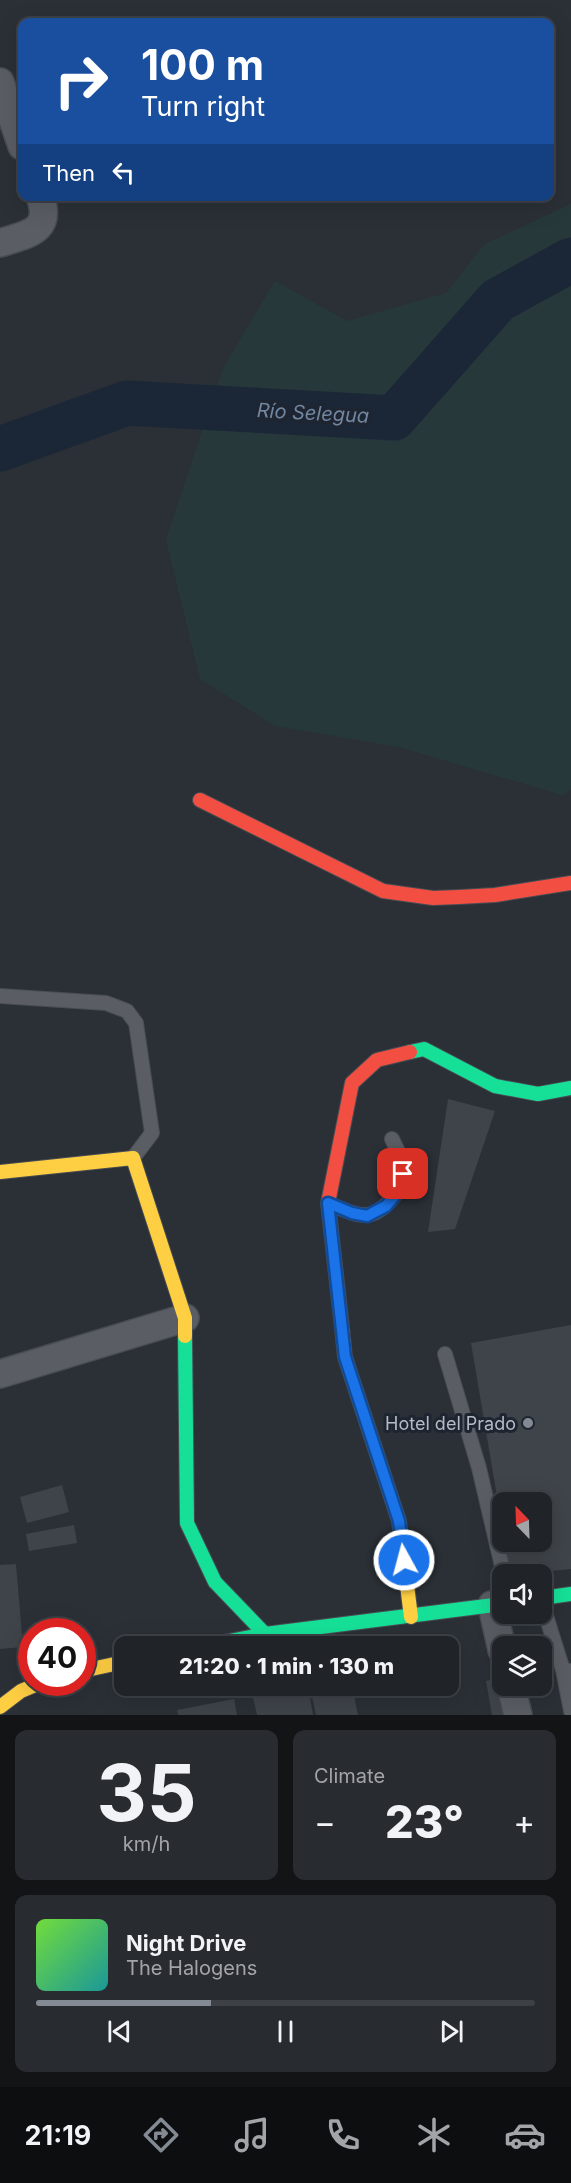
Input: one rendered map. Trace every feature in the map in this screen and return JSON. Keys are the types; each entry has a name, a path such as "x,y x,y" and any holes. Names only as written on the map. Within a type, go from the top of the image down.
{"street":[{"path":"0,82 18,134"},
{"path":"0,243 36,231 43,221 42,203"},
{"path":"200,800 383,891 433,898 459,897 495,895 571,883"},
{"path":"411,1617 399,1521 345,1357 328,1203 351,1083 377,1060 424,1049 495,1086 538,1094 571,1089"},
{"path":"0,1172 133,1158 186,1318 187,1523 215,1582 265,1634"},
{"path":"0,1374 186,1318"},
{"path":"552,1597 571,1594"},
{"path":"255,1636 492,1605"},
{"path":"96,1668 114,1664"},
{"path":"0,1707 18,1690"},
{"path":"513,1696 518,1715"}],"lane":[{"path":"0,996 106,1003 127,1011 136,1023 152,1133 133,1158"},
{"path":"328,1203 352,1213 367,1216 386,1206 403,1186 403,1162 392,1139"},
{"path":"446,1354 479,1468 501,1564"},
{"path":"550,1624 567,1670 571,1711"}],"shaded area":[{"path":"571,204 571,790 562,795 399,747 275,726 200,679 166,540 224,366 275,281 347,321 446,293 485,244"}],"building":[{"path":"448,1099 495,1111 455,1229 428,1232"},
{"name":"Hotel del Prado","path":"571,1325 571,1569 552,1571 552,1564 509,1564 507,1552 552,1552 552,1492 496,1492 471,1343"},
{"path":"62,1485 69,1512 27,1523 20,1497"},
{"path":"74,1525 77,1543 29,1551 26,1534"},
{"path":"16,1564 21,1618 18,1618 18,1647 0,1649 0,1565"},
{"path":"492,1680 492,1696 506,1696 511,1715 492,1715 486,1681"},
{"path":"253,1696 310,1696 313,1715 257,1715"},
{"path":"312,1696 354,1696 358,1715 316,1715"},
{"path":"234,1699 237,1715 178,1715 177,1710"}],"waterway":[{"name":"Río Selegua","path":"0,449 127,403 394,418 498,300 571,260"}],"traffic: fast":[{"path":"410,1052 424,1049 495,1086 538,1094 571,1088"},
{"path":"185,1336 187,1523 215,1582 265,1634"},
{"path":"552,1597 571,1594"},
{"path":"255,1636 492,1605"}],"traffic: slow":[{"path":"0,1172 133,1158 185,1318 185,1336"},
{"path":"342,1328 345,1357 399,1521 411,1617"},
{"path":"96,1668 114,1664"},
{"path":"0,1707 18,1693"}],"traffic: jam":[{"path":"200,800 383,891 433,898 459,897 495,895 571,883"},
{"path":"342,1328 328,1203 352,1083 377,1060 410,1052"}],"place":[{"name":"Hotel del Prado","path":"528,1423"}],"route":[{"path":"403,1174 403,1186 386,1206 367,1216 352,1213 328,1203 345,1357 399,1521 404,1560"}]}
